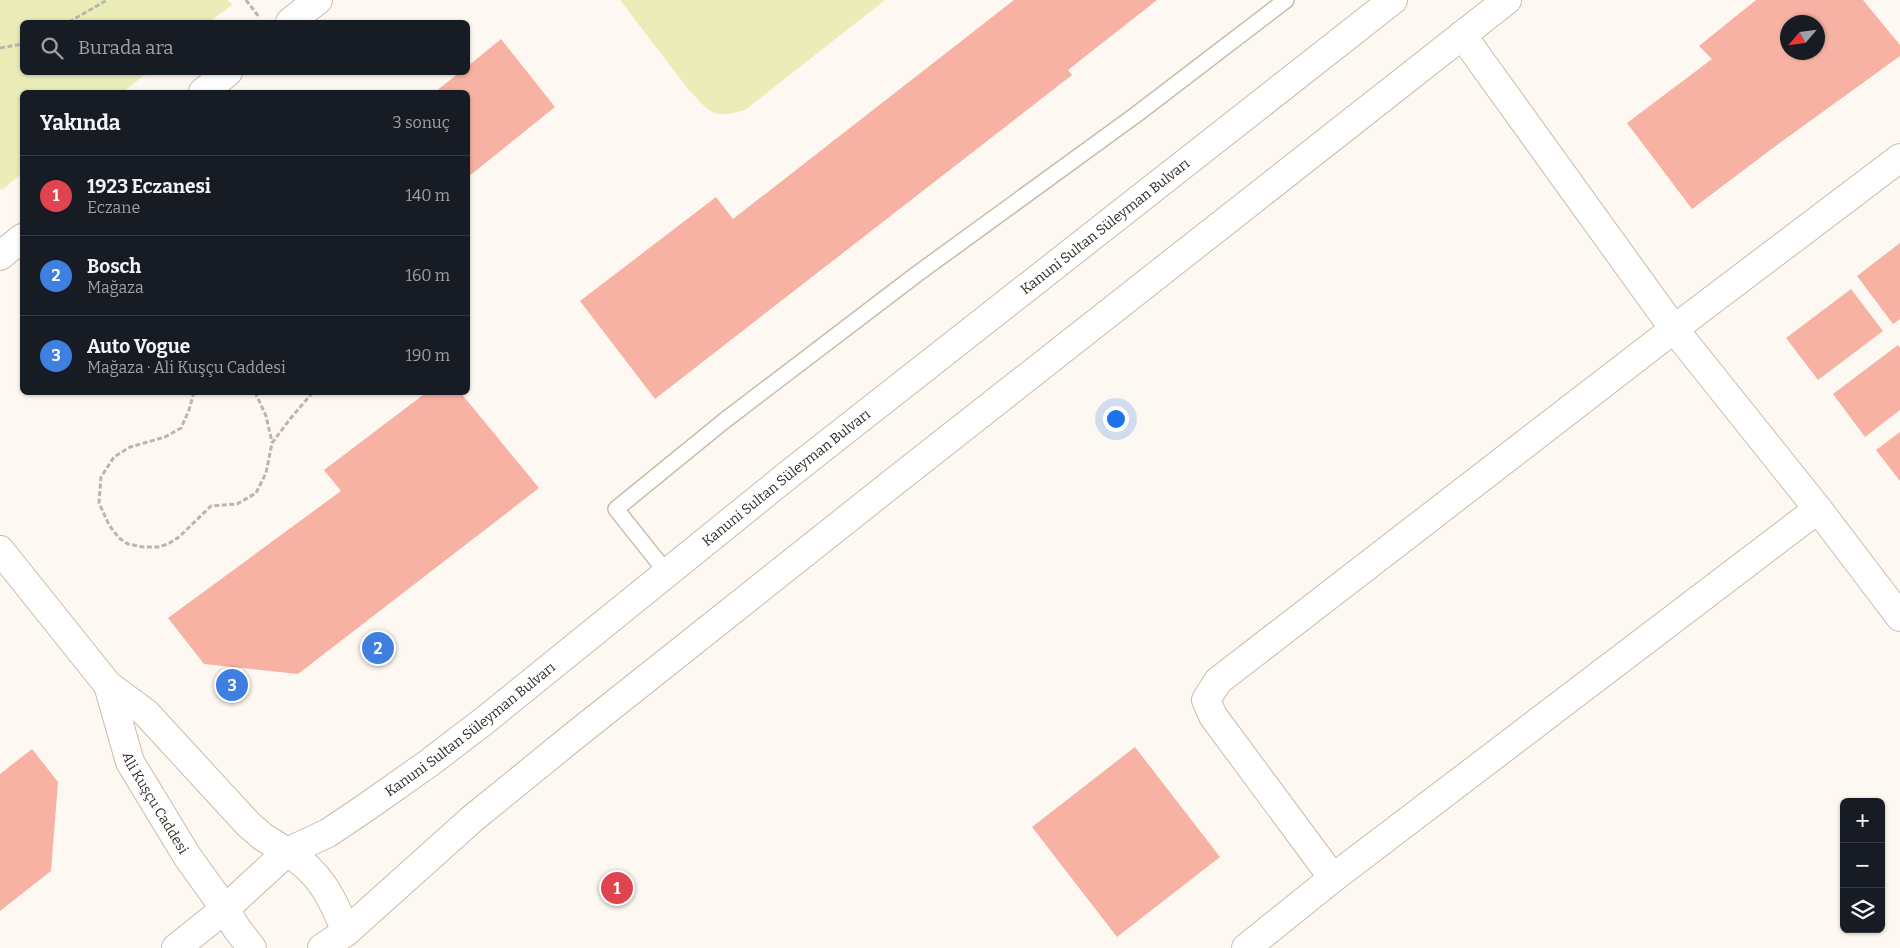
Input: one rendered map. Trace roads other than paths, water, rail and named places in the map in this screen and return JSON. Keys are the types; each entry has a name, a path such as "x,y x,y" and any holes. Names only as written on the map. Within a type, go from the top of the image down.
{"street":[{"path":"293,20 318,0"},
{"path":"322,948 349,940 472,819 906,472 1507,0"},
{"name":"Kanuni Sultan Süleyman Bulvarı","path":"176,948 225,909 287,852 328,833 429,763 1380,4"},
{"path":"1462,35 1674,329 1818,509 1900,617"},
{"path":"206,90 224,75"},
{"path":"1333,878 1213,716 1206,700 1218,681 1674,329 1900,158"},
{"path":"0,256 20,240"},
{"path":"1246,948 1333,878 1818,509"},
{"name":"Ali Kuşçu Caddesi","path":"0,550 108,685 146,713 248,824 263,837 303,862 319,879 332,899 349,940"},
{"name":"Ali Kuşçu Caddesi","path":"108,685 130,762 187,856 252,948"}],"lane":[{"path":"666,573 616,509 724,422 902,286 1137,114 1286,0"}],"place":[{"name":"Bosch","path":"378,648"},
{"name":"Auto Vogue","path":"232,685"},
{"name":"1923 Eczanesi","path":"617,888"}]}
